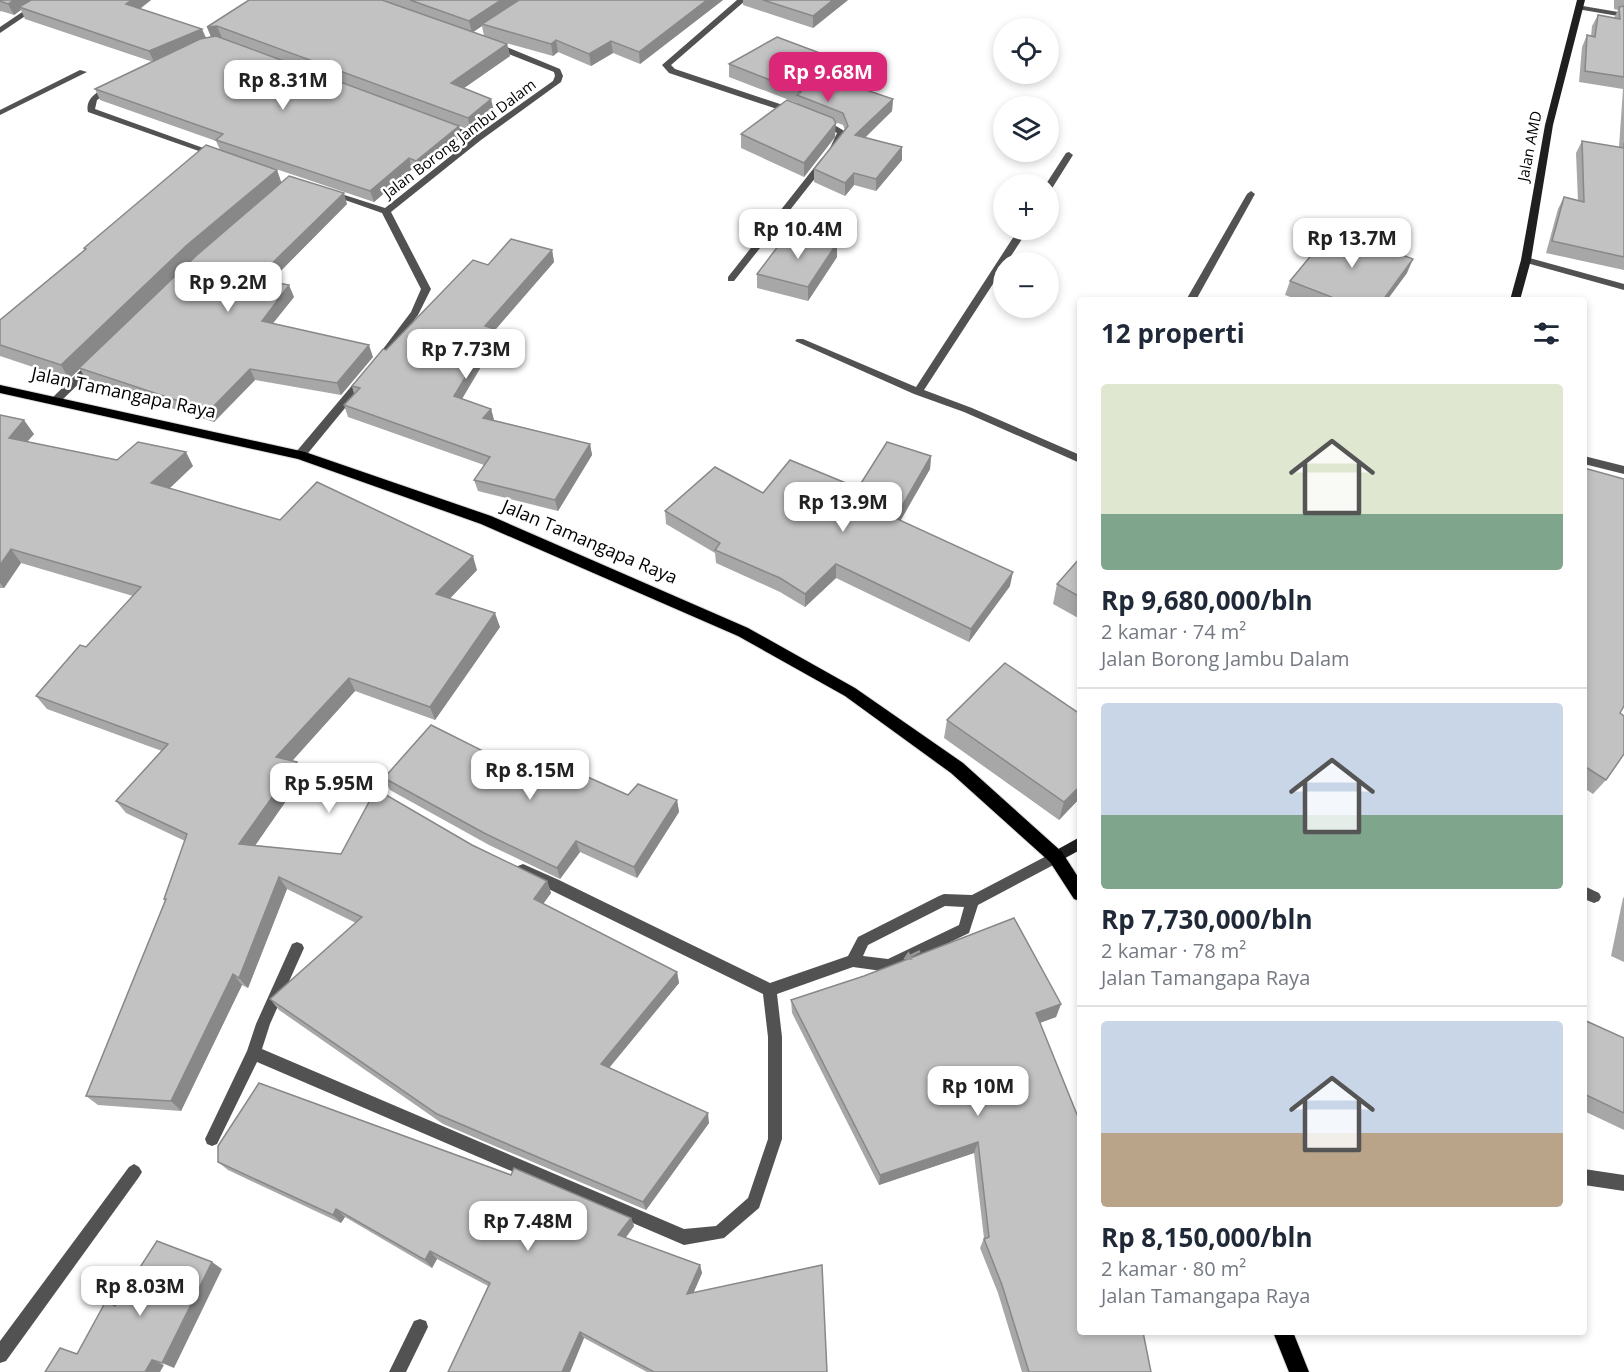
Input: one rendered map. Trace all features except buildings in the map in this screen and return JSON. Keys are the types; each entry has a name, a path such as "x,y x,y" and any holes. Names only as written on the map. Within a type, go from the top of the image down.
{"main road":[{"name":"Jalan Tamangapa Raya","path":"0,389 300,455 486,520 743,632 850,692 957,768 1056,857 1077,889"},
{"path":"1284,1335 1299,1372"}],"street":[{"path":"0,31 45,0"},
{"path":"742,0 668,62 667,68 807,116"},
{"path":"1581,4 1624,15"},
{"name":"Jalan AMD","path":"1516,297 1526,260 1549,125 1581,4"},
{"name":"Jalan Borong Jambu Dalam","path":"324,192 387,211 478,138 542,95 559,76 557,71 546,64 484,42"},
{"path":"0,113 82,72"},
{"path":"118,85 97,95 92,101 91,110 225,157"},
{"path":"731,279 840,141 842,132 838,128 817,120"},
{"path":"435,122 478,138"},
{"path":"1057,174 1070,155"},
{"path":"1193,297 1251,194"},
{"path":"379,360 415,313 426,289 387,211"},
{"path":"918,392 1017,240"},
{"path":"1526,260 1624,287"},
{"path":"800,341 1077,458"},
{"path":"55,401 97,360"},
{"path":"300,455 372,369"},
{"path":"1587,461 1624,470"},
{"path":"853,961 863,941 944,900 973,901 1077,845"},
{"path":"513,866 770,990 853,961 889,966 964,929 973,901"},
{"path":"212,1139 254,1053 297,948"},
{"path":"254,1053 684,1237 719,1233 754,1203 775,1139 775,1037 770,990"},
{"path":"0,1355 134,1172"},
{"path":"1587,1177 1624,1183"},
{"path":"398,1372 420,1327"}]}
